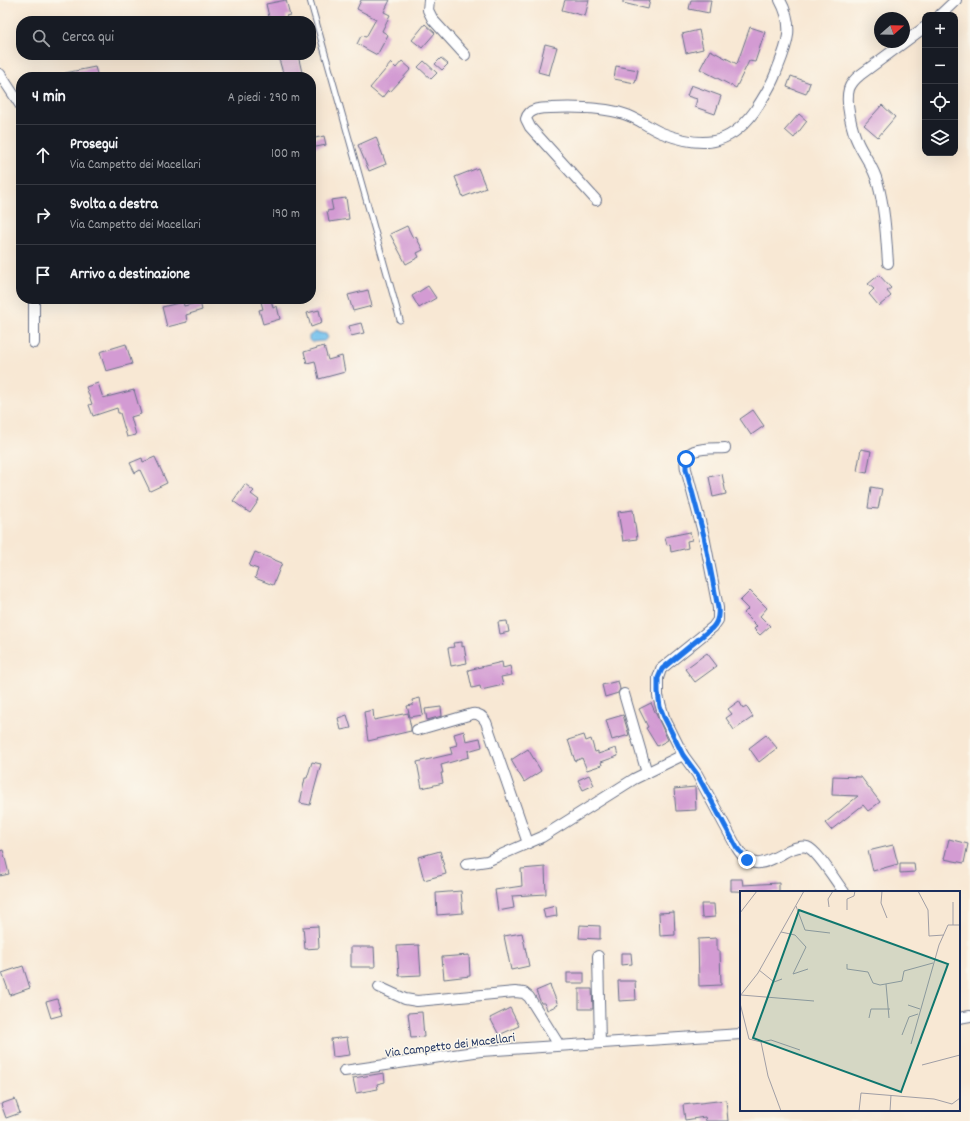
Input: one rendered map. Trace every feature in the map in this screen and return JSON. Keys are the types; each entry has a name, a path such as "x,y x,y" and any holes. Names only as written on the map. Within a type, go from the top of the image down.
{"street":[{"path":"429,0 428,10 433,20 465,55"},
{"path":"596,200 530,127 526,119 528,114 532,111 546,108 600,109 628,115 653,129 681,138 708,142 723,139 735,133 744,124 760,102 773,80 786,46 789,26 780,0"},
{"path":"943,12 956,0"},
{"path":"888,263 879,188 872,165 859,145 854,133 848,103 848,92 851,84 860,75 922,29"},
{"path":"0,74 16,98"},
{"path":"34,304 34,343"},
{"path":"725,448 695,451 688,455 686,461 686,469 708,554 719,613 718,620 713,626 666,664 662,669 658,678 660,707 683,755 697,774 737,848 745,859 751,863 760,863 796,847 806,847 816,854 843,891"},
{"path":"624,694 647,773"},
{"path":"417,730 472,714 477,714 483,717 528,843"},
{"path":"466,864 487,861 549,833 626,784 683,755"},
{"path":"598,956 600,1042"},
{"path":"379,987 405,999 417,1001 515,992 524,993 529,997 559,1045"},
{"path":"960,1018 970,1016"},
{"name":"Via Campetto dei Macellari","path":"344,1071 481,1051 600,1042 740,1034"}],"lane":[{"path":"310,0 314,16"},
{"path":"316,21 400,320"}],"water":[{"path":"315,332 326,334 328,338 324,341 311,342 309,340 309,336"}],"building":[{"path":"286,0 290,15 269,16 266,4"},
{"path":"361,0 390,0 384,12 390,15 382,31 388,35 377,55 357,44 361,36 366,37 376,19 357,9"},
{"path":"565,0 589,0 585,16 562,10"},
{"path":"623,0 650,0 648,9 623,3"},
{"path":"691,0 711,0 709,13 689,9"},
{"path":"425,24 435,33 422,48 412,40"},
{"path":"750,27 765,32 755,62 749,61 736,88 700,69 710,50 737,64"},
{"path":"699,30 703,49 686,53 682,34"},
{"path":"545,44 557,47 549,75 538,72"},
{"path":"441,58 448,64 442,70 435,64"},
{"path":"279,60 299,60 302,72 283,72"},
{"path":"402,61 411,69 390,92 388,90 382,98 370,88 391,63 396,68"},
{"path":"424,61 437,73 431,79 418,67"},
{"path":"616,66 638,70 635,83 614,79"},
{"path":"95,67 96,72 70,72"},
{"path":"791,76 810,83 806,94 787,87"},
{"path":"691,85 721,96 715,114 695,107 697,99 687,96"},
{"path":"882,105 895,117 878,137 864,125"},
{"path":"799,114 807,121 794,138 785,130"},
{"path":"324,136 326,145 316,147 316,138"},
{"path":"376,137 386,164 369,171 358,145"},
{"path":"478,168 486,188 463,197 455,177"},
{"path":"346,198 349,219 329,222 327,211 333,210 331,200"},
{"path":"407,226 413,238 416,237 423,250 417,253 419,257 406,264 390,234"},
{"path":"879,275 891,288 887,291 891,296 879,306 869,294 874,289 868,284"},
{"path":"428,286 436,298 419,308 412,296"},
{"path":"368,290 372,306 353,311 348,295"},
{"path":"175,304 184,304 184,306 200,304 202,310 186,315 187,322 167,327 162,307"},
{"path":"262,304 272,304 273,308 277,306 280,319 263,324 259,310 263,309"},
{"path":"319,310 322,323 311,327 307,313"},
{"path":"361,323 364,333 351,336 349,326"},
{"path":"126,344 132,364 106,371 100,352"},
{"path":"324,346 328,360 342,356 345,372 319,379 315,361 307,363 304,352"},
{"path":"98,383 103,398 134,390 141,414 131,417 136,435 127,437 120,413 118,413 117,408 93,416 89,405 92,404 86,387"},
{"path":"753,410 764,426 751,435 740,419"},
{"path":"861,449 871,451 867,473 857,471"},
{"path":"155,457 167,483 150,491 140,470 135,473 130,463 142,458 143,462"},
{"path":"722,474 726,494 713,497 709,477"},
{"path":"245,484 254,491 251,494 259,500 250,513 233,501"},
{"path":"871,487 882,489 878,509 868,508"},
{"path":"633,510 637,539 623,541 618,512"},
{"path":"690,532 692,540 687,541 688,548 671,552 670,544 667,545 665,537"},
{"path":"255,552 282,563 273,585 255,578 258,569 249,566"},
{"path":"750,591 767,608 760,616 770,626 760,635 754,629 757,626 744,613 748,609 740,601"},
{"path":"507,621 509,632 500,634 498,622"},
{"path":"462,642 467,663 451,666 448,648 454,647 453,643"},
{"path":"707,653 717,666 695,682 685,669"},
{"path":"502,662 503,668 510,666 512,675 501,677 503,685 481,690 480,686 472,688 468,670"},
{"path":"618,681 620,689 618,693 605,697 602,685"},
{"path":"420,698 423,715 410,717 407,706 413,705 412,700"},
{"path":"739,701 743,708 746,706 753,717 734,730 726,718 732,714 728,709"},
{"path":"651,703 668,740 657,746 646,728 648,727 639,709"},
{"path":"441,707 442,716 427,720 425,709"},
{"path":"373,710 374,720 408,713 411,731 368,741 364,712"},
{"path":"347,715 351,728 341,730 338,718"},
{"path":"623,715 629,735 612,740 606,720"},
{"path":"464,731 466,741 480,738 482,747 468,751 469,757 441,765 443,783 422,788 417,762 452,754 450,747 457,745 454,734"},
{"path":"584,735 586,741 591,739 595,752 598,751 598,754 616,748 618,756 601,762 602,765 587,770 582,758 575,761 568,740"},
{"path":"766,735 777,748 759,762 749,748"},
{"path":"528,749 541,771 524,782 511,760"},
{"path":"312,762 321,764 310,805 300,803 305,778 307,778"},
{"path":"589,775 594,785 583,790 578,780"},
{"path":"833,776 861,777 880,802 868,811 863,805 831,830 825,823 858,796 832,795"},
{"path":"695,787 696,810 676,811 674,789"},
{"path":"949,839 968,844 964,863 944,859"},
{"path":"893,845 898,864 873,871 868,851"},
{"path":"3,850 9,874 0,876 0,851"},
{"path":"440,851 446,874 424,880 418,857"},
{"path":"900,863 914,863 915,872 900,873"},
{"path":"545,867 546,894 512,896 514,908 498,911 495,890 522,886 521,869"},
{"path":"731,879 742,879 743,885 779,883 779,891 731,891"},
{"path":"461,891 463,913 437,915 436,893"},
{"path":"701,904 714,904 715,917 702,918"},
{"path":"556,906 557,916 545,918 543,909"},
{"path":"674,912 675,935 660,936 659,913"},
{"path":"580,925 600,926 600,939 579,938"},
{"path":"318,926 319,948 305,949 303,927"},
{"path":"522,933 529,966 511,970 504,936"},
{"path":"717,938 717,951 720,951 721,985 699,986 698,939"},
{"path":"419,945 421,975 399,976 397,946"},
{"path":"351,947 374,947 375,967 351,967"},
{"path":"621,953 631,953 632,964 621,965"},
{"path":"469,955 470,976 444,979 442,957"},
{"path":"23,966 30,988 10,995 2,973"},
{"path":"567,973 584,973 584,983 567,983"},
{"path":"618,981 635,981 636,1000 619,1001"},
{"path":"550,985 558,1005 547,1010 545,1003 541,1003 536,991"},
{"path":"579,989 592,989 593,1009 579,1009"},
{"path":"57,999 62,1015 51,1018 46,1002"},
{"path":"510,1008 519,1026 499,1035 490,1018"},
{"path":"422,1012 424,1037 411,1038 408,1013"},
{"path":"347,1037 350,1055 333,1057 331,1039"},
{"path":"384,1073 385,1082 377,1084 378,1089 356,1093 353,1078"},
{"path":"15,1099 20,1113 6,1118 1,1104"},
{"path":"726,1100 728,1121 706,1121 705,1117 685,1120 683,1105"}],"route":[{"path":"686,459 686,469 708,554 718,608 718,617 712,628 668,662 662,669 657,681 658,696 664,717 683,755 697,774 737,848 747,860"}]}
